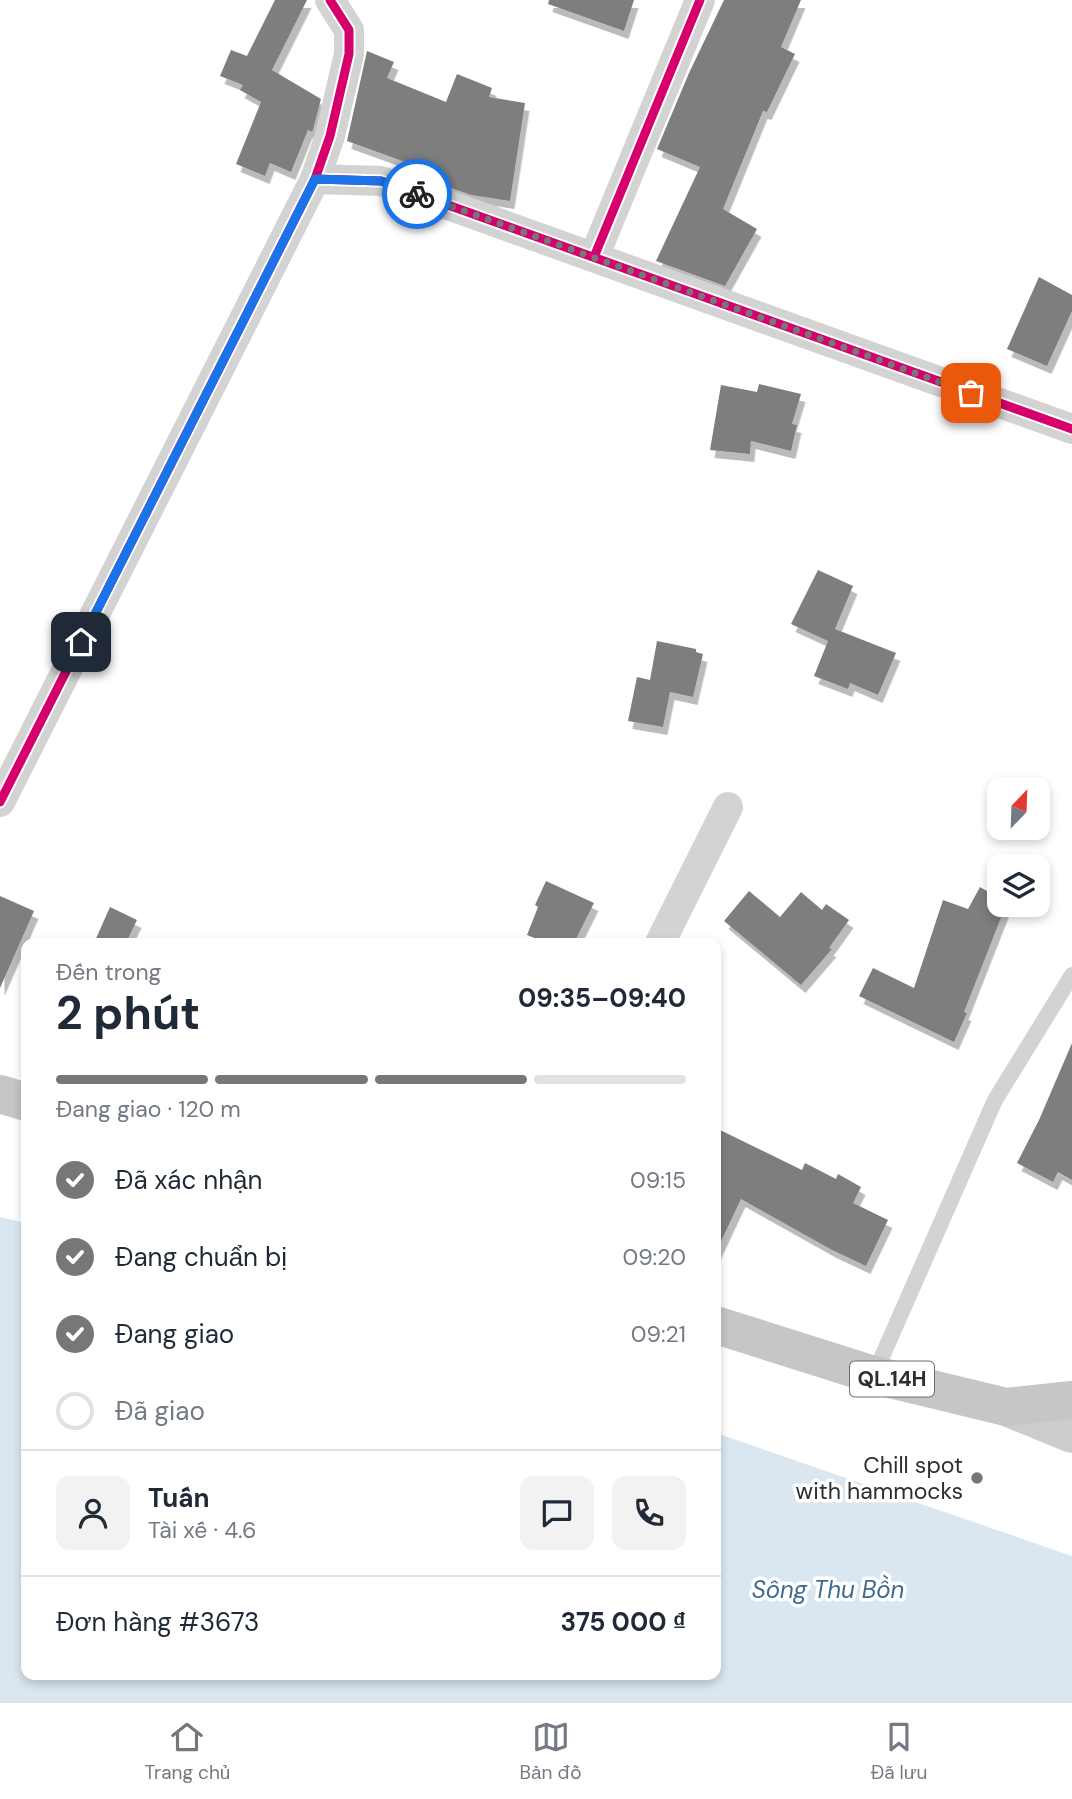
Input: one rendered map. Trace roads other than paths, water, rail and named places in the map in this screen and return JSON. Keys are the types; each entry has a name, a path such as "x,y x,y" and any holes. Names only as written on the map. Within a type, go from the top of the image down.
{"main road":[{"path":"0,1094 21,1100"},
{"name":"QL.14H","path":"721,1327 874,1375 1006,1407 1072,1400"}],"street":[{"path":"0,802 315,179 330,136 349,54 349,30 330,0"},
{"path":"594,257 700,0"},
{"path":"315,179 381,181 1072,429"},
{"path":"662,938 728,807"},
{"path":"1006,1407 1072,1434"}],"lane":[{"path":"874,1375 995,1100 1072,975"}],"water":[{"name":"Sông Thu Bồn","path":"0,1217 21,1222 21,1680 721,1680 721,1435 1072,1556 1072,1701 0,1701"}],"place":[{"name":"Chill spot with hammocks","path":"977,1478"}]}
